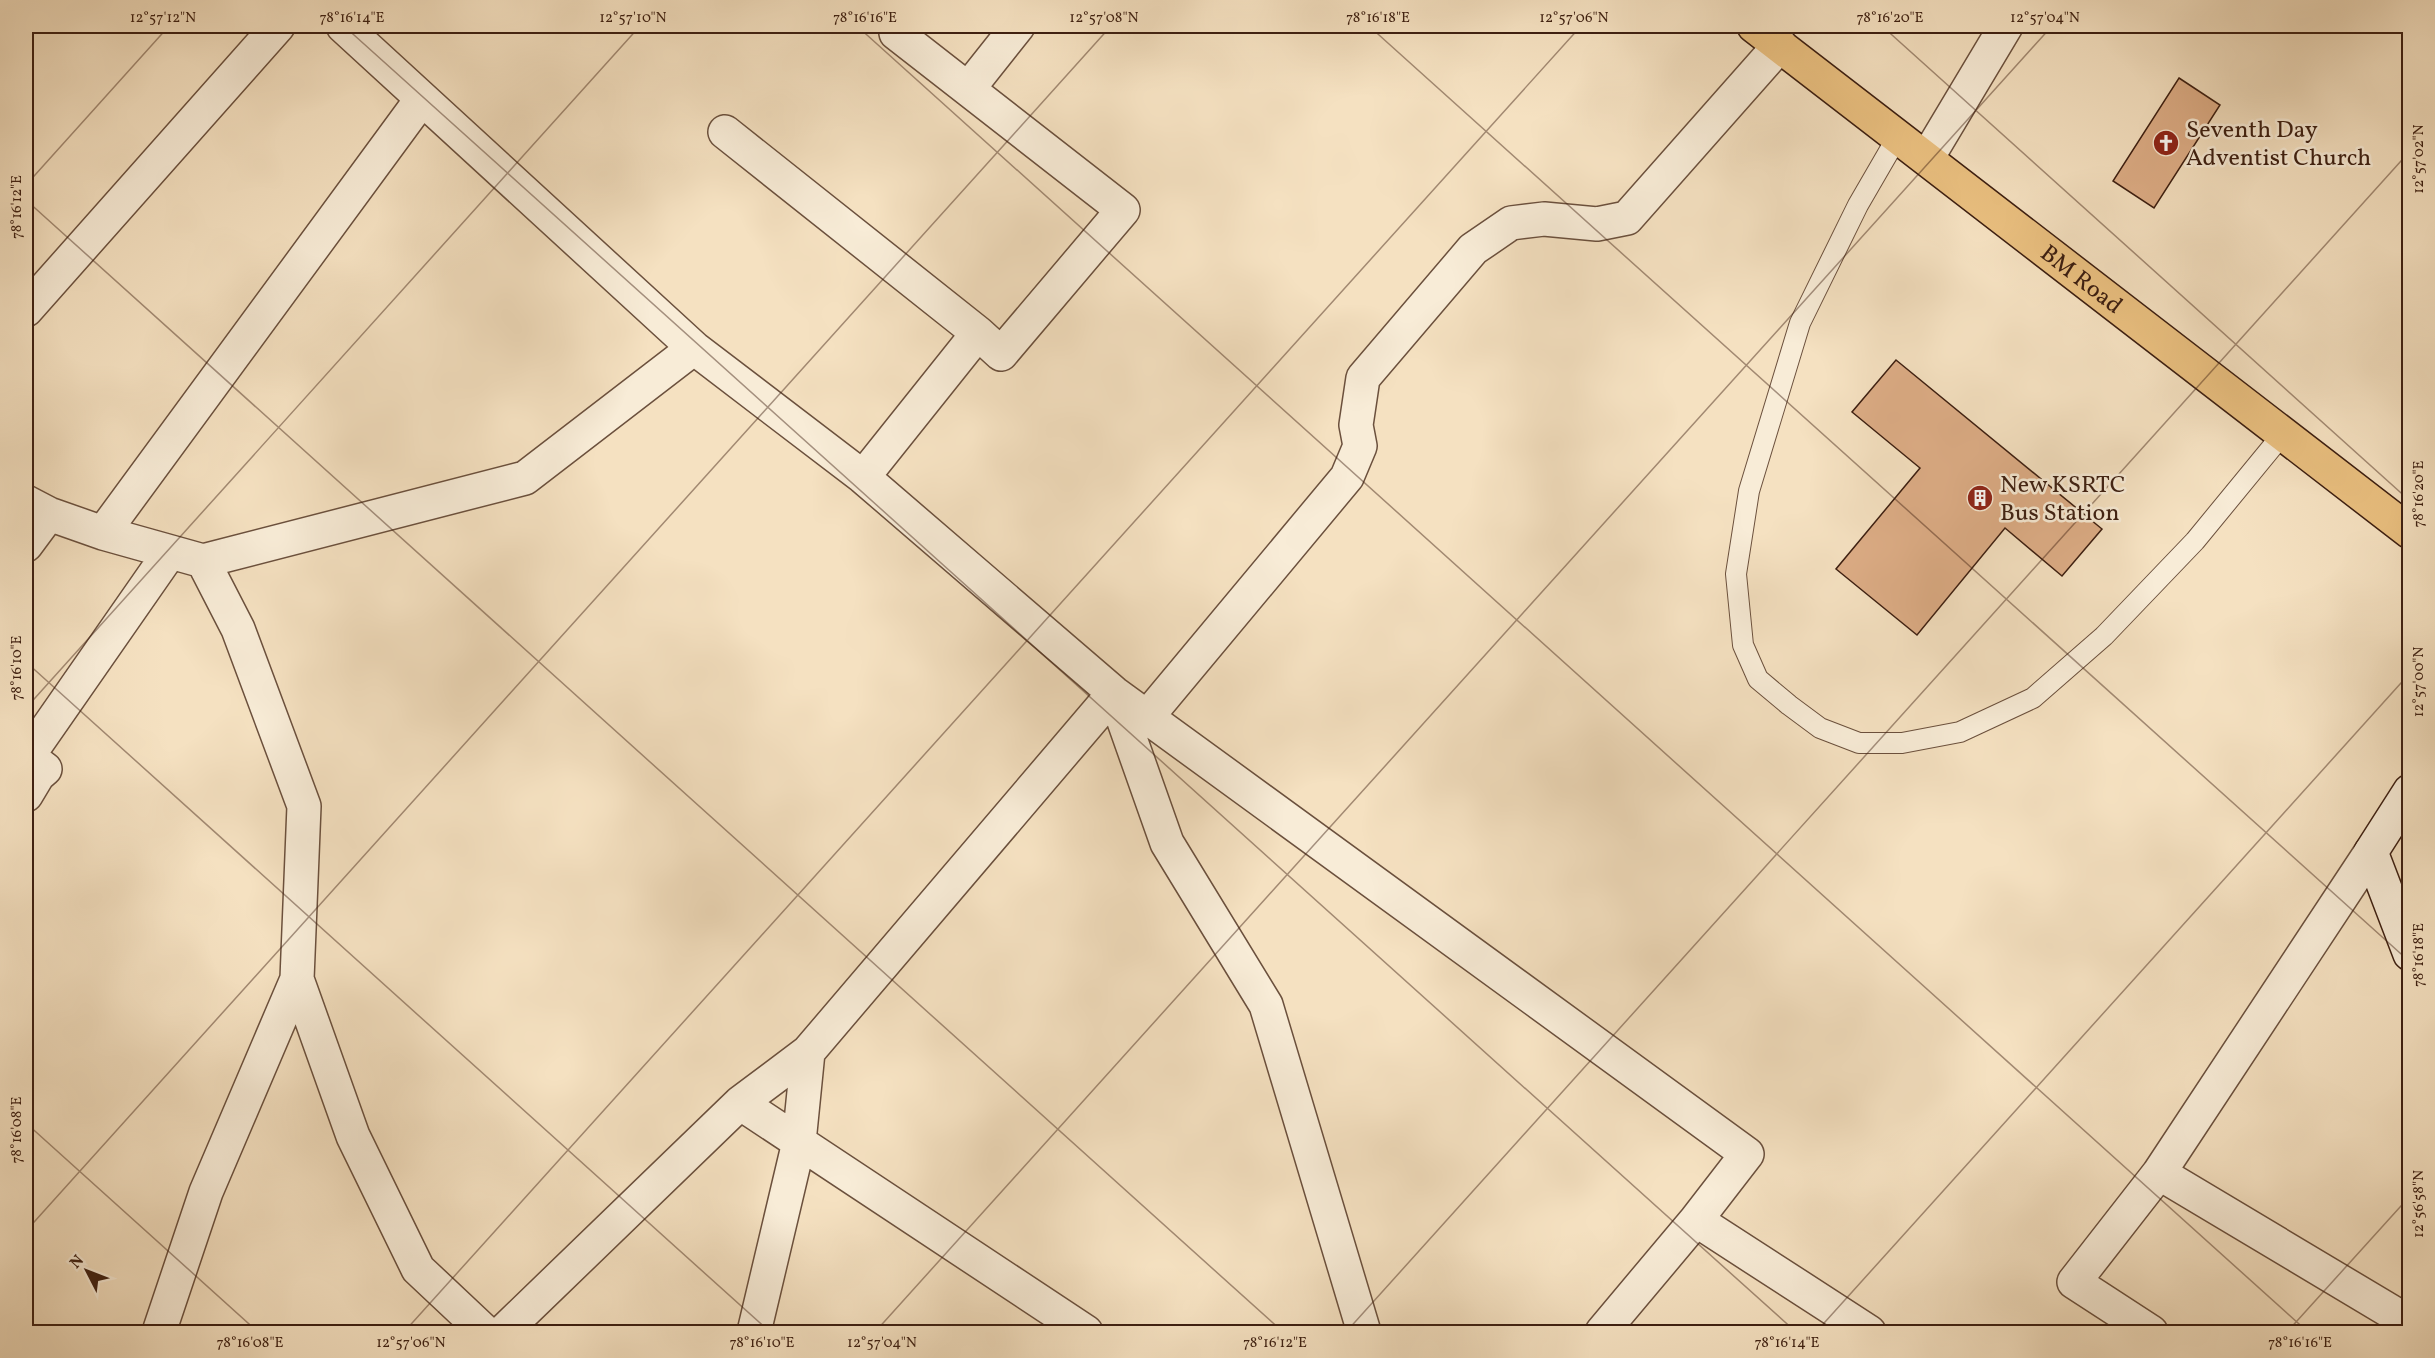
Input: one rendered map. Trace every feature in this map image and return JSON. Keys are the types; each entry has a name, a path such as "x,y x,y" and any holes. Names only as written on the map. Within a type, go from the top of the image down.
{"main road":[{"name":"BM Road","path":"1754,26 2409,532"}],"street":[{"path":"26,310 278,26"},
{"path":"343,26 421,100 694,348 863,477 1114,693 1747,1154 1614,1329 1580,1332"},
{"path":"968,89 1018,26"},
{"path":"1927,158 2006,26"},
{"path":"725,132 978,333 1001,354 1123,210 896,33"},
{"path":"1147,717 1347,477 1360,446 1356,425 1364,378 1473,249 1511,224 1544,219 1597,224 1627,218 1780,45"},
{"path":"103,533 421,100"},
{"path":"863,477 978,333"},
{"path":"26,545 37,508 103,533 203,561 525,478 694,348"},
{"path":"26,795 38,775 45,769 28,756 170,552"},
{"path":"159,1332 206,1192 297,980 304,806 238,629 203,561"},
{"path":"503,1332 740,1103 808,1052 1114,693"},
{"path":"1114,693 1167,843 1266,1005 1364,1332"},
{"path":"2151,1332 2074,1282 2159,1173 2409,791"},
{"path":"2371,852 2409,954"},
{"path":"297,980 353,1136 418,1269 484,1332"},
{"path":"754,1332 799,1142 808,1052"},
{"path":"740,1103 1086,1332"},
{"path":"2159,1173 2409,1323"},
{"path":"1696,1220 1869,1332"}],"lane":[{"path":"1898,136 1858,205 1800,323 1749,491 1736,574 1743,645 1758,679 1789,705 1820,728 1859,743 1902,743 1960,732 2033,698 2104,636 2195,541 2282,435"}],"building":[{"name":"Seventh Day Adventist Church","path":"2179,78 2220,105 2154,208 2113,181"},
{"name":"New KSRTC Bus Station","path":"1896,360 2102,529 2062,576 2005,528 1917,635 1836,569 1920,468 1852,412"}],"place":[{"name":"Seventh Day Adventist Church","path":"2166,143"},
{"name":"New KSRTC Bus Station","path":"1980,498"}]}
